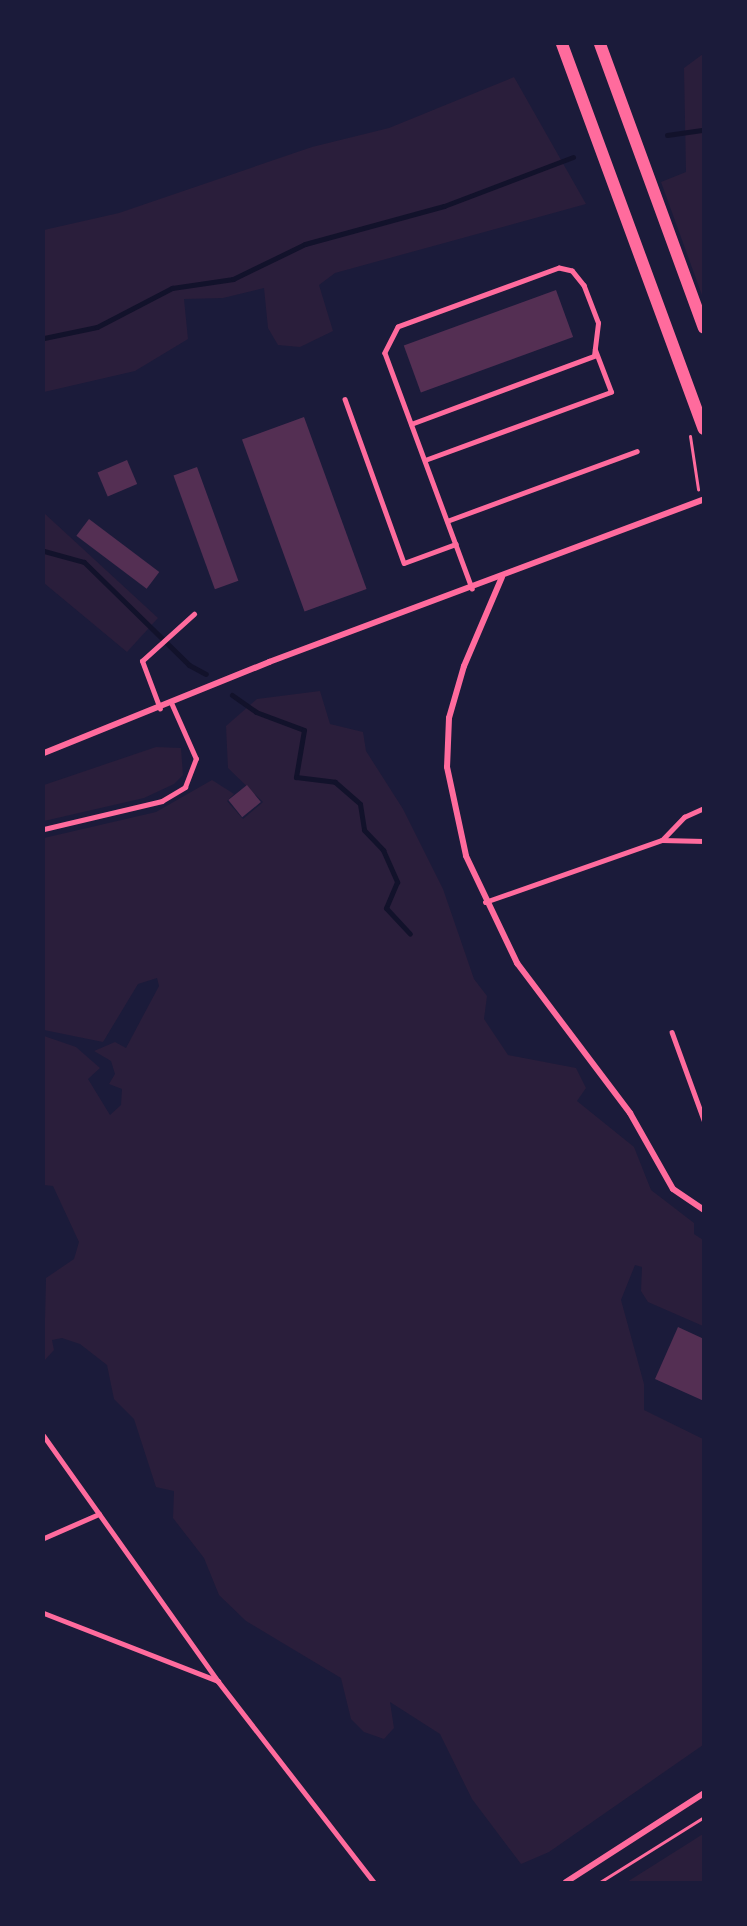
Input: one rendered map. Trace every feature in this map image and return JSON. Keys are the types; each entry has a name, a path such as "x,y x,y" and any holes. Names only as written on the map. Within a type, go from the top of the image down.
{"main road":[{"path":"562,44 704,429"},
{"path":"600,44 704,328"}],"street":[{"path":"44,753 160,710 269,662 502,577 704,499"},
{"path":"502,577 464,666 449,718 447,767 454,811 485,902 517,963 630,1113 673,1189 704,1210"},
{"path":"566,1882 704,1793"}],"lane":[{"path":"425,460 610,392 595,350 598,323 584,286 572,271 559,268 398,327 385,353 472,588"},
{"path":"411,424 587,361 595,350"},
{"path":"345,399 404,562 456,544"},
{"path":"447,521 637,451"},
{"path":"160,710 143,676 142,661 194,614"},
{"path":"44,829 162,801 185,787 196,759 172,705"},
{"path":"662,840 684,818 704,808"},
{"path":"485,902 662,840 704,841"},
{"path":"672,1032 704,1120"},
{"path":"44,1436 218,1681 374,1882"},
{"path":"44,1538 99,1514"},
{"path":"44,1613 218,1681"}],"path":[{"path":"600,1882 704,1817"}],"shaded area":[{"path":"703,54 703,298 661,182 686,172 684,68"},
{"path":"514,77 586,204 335,273 319,285 333,331 300,347 278,345 268,328 264,288 223,298 184,299 188,339 135,371 44,392 44,230 119,213 312,147 389,128"},
{"path":"44,513 158,618 127,652 44,583"},
{"path":"320,691 330,724 363,732 366,751 403,809 443,889 474,979 487,996 484,1019 508,1055 576,1068 586,1088 577,1101 634,1147 651,1190 694,1223 694,1234 703,1240 703,1326 648,1302 641,1291 642,1267 635,1265 621,1300 644,1384 644,1410 703,1439 703,1745 549,1852 521,1864 472,1799 440,1734 390,1702 394,1728 384,1739 364,1732 351,1719 341,1678 246,1621 219,1595 204,1558 173,1518 174,1491 156,1487 134,1419 114,1399 107,1365 80,1344 62,1338 52,1340 54,1350 44,1361 46,1278 74,1259 79,1242 53,1186 44,1185 44,1036 76,1047 100,1068 88,1079 110,1115 121,1105 122,1089 109,1084 115,1074 111,1061 94,1051 115,1042 126,1048 159,986 157,978 138,984 103,1042 44,1030 44,838 156,812 212,780 234,794 227,801 243,819 263,802 228,768 226,726 257,699"},
{"path":"156,747 181,748 183,775 174,784 144,798 44,821 44,785"},
{"path":"703,1834 703,1882 627,1882 692,1841"}],"building":[{"path":"556,290 573,337 421,392 404,345"},
{"path":"304,417 367,589 305,612 242,440"},
{"path":"127,460 137,484 108,496 98,473"},
{"path":"197,467 238,581 215,589 174,476"},
{"path":"89,519 159,572 147,589 76,536"},
{"path":"247,785 261,802 242,817 228,800"},
{"path":"678,1327 704,1339 704,1401 655,1379"}],"waterway":[{"path":"667,135 704,130"},
{"path":"44,338 97,327 172,288 233,279 305,244 444,206 573,157"},
{"path":"44,551 84,562 189,665 206,674"},
{"path":"232,695 256,712 304,730 296,777 335,782 360,804 364,830 383,850 397,882 386,908 410,934"}]}
